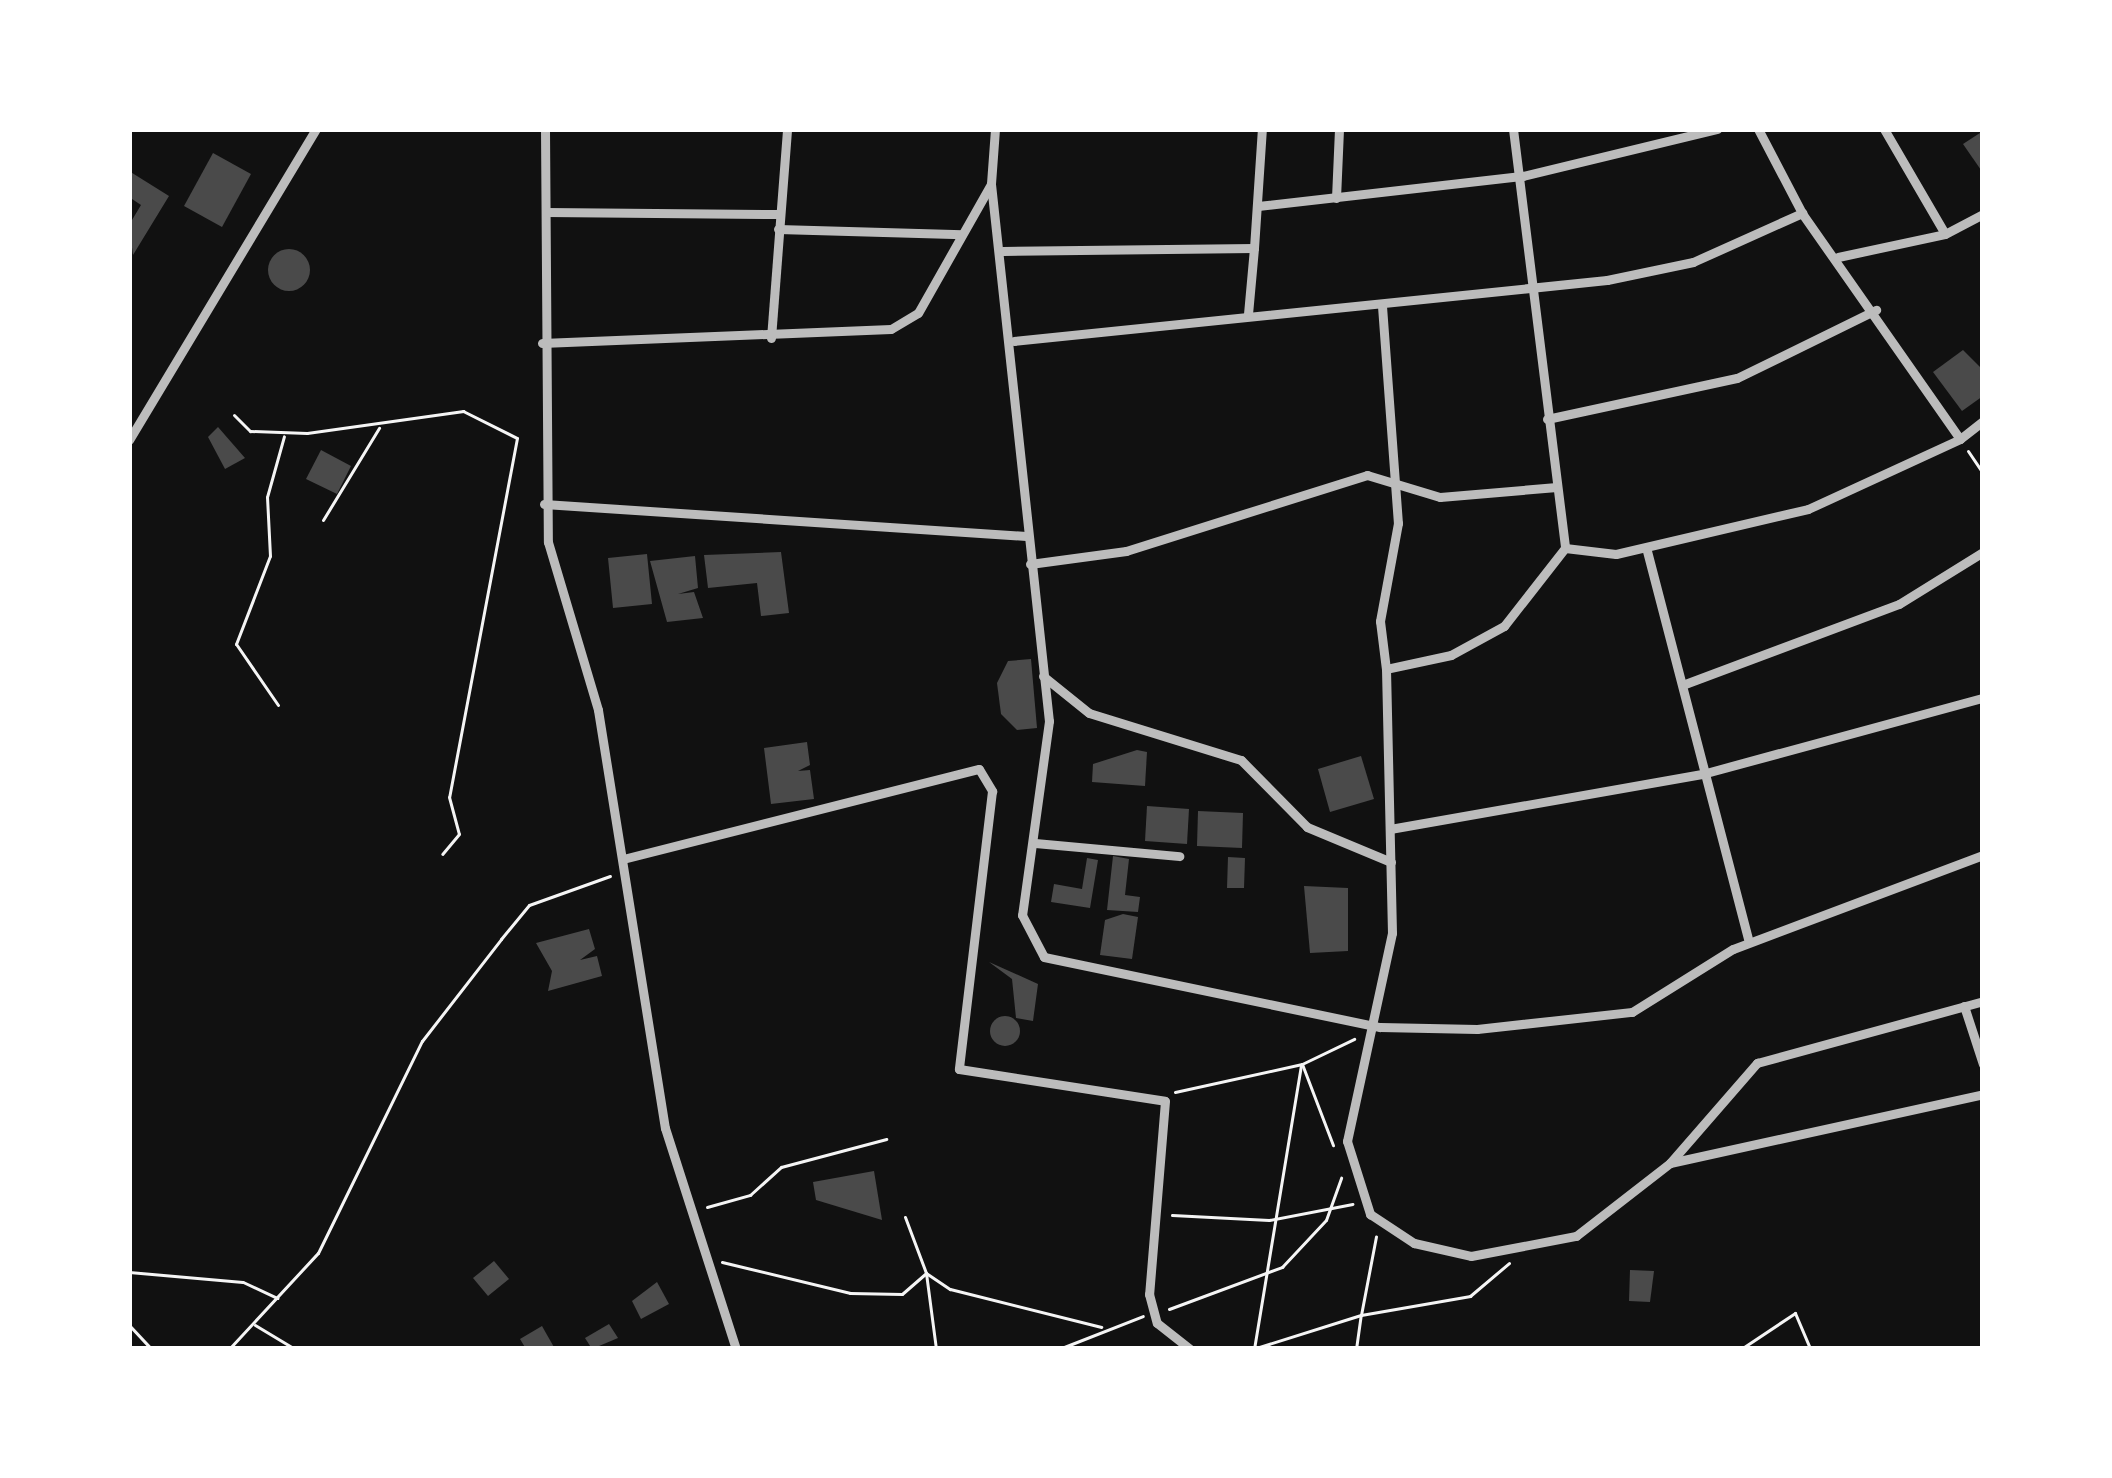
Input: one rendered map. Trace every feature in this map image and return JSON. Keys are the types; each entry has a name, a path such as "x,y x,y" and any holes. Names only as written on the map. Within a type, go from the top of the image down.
{"street":[{"path":"129,440 316,129"},
{"path":"545,129 544,503 623,859 658,1094 736,1349"},
{"path":"771,338 787,129"},
{"path":"995,129 991,184 1014,341 1026,536 1050,751 1022,915 1044,957 1380,1027 1478,1030 1632,1012 1749,942 1983,854"},
{"path":"1248,314 1262,129"},
{"path":"1336,198 1339,129"},
{"path":"1386,669 1451,655 1504,626 1565,548 1523,176 1513,129"},
{"path":"1258,206 1523,176 1717,129"},
{"path":"1758,129 1802,213 1876,310 1960,440"},
{"path":"1884,129 1945,234"},
{"path":"542,344 771,338 907,322 991,184"},
{"path":"546,212 779,214"},
{"path":"1014,341 1248,314 1536,290 1693,262 1802,213"},
{"path":"1838,257 1945,234 1983,214"},
{"path":"778,229 962,234"},
{"path":"1004,251 1254,248"},
{"path":"1382,306 1389,478 1398,523 1380,621 1386,669 1391,862 1380,1027 1348,1165 1360,1202 1379,1222 1472,1256 1591,1229 1670,1163 1756,1063 1983,1001"},
{"path":"1547,419 1737,378 1876,310"},
{"path":"1565,548 1647,551 1808,509 1960,440 1983,421"},
{"path":"1030,564 1126,551 1291,491 1389,478 1440,497 1557,487"},
{"path":"544,503 1026,536"},
{"path":"1647,551 1749,942"},
{"path":"1685,684 1899,604 1983,552"},
{"path":"1043,676 1089,713 1241,760 1307,827 1391,862"},
{"path":"1390,830 1706,773 1983,698"},
{"path":"623,859 979,769 992,791 959,1069 1165,1101 1154,1313 1190,1349"},
{"path":"1035,843 1179,856"},
{"path":"1964,1006 1983,1064"},
{"path":"1670,1163 1983,1094"}],"path":[{"path":"234,415 250,431 285,433 380,427 441,411 486,416 517,438 520,458 449,797 459,834 442,854"},
{"path":"323,520 380,427"},
{"path":"278,705 236,644 270,556 267,496 285,433"},
{"path":"1960,440 1983,473"},
{"path":"229,1349 278,1298 356,1186 422,1041 529,904 625,873"},
{"path":"1165,1101 1196,1082 1302,1064 1380,1027"},
{"path":"1059,1349 1106,1328 1259,1280 1309,1243 1332,1207 1348,1165 1321,1130 1302,1064"},
{"path":"1302,1064 1269,1220 1253,1349 1361,1315 1469,1296 1524,1244"},
{"path":"693,1211 750,1195 781,1168 886,1139"},
{"path":"1157,1213 1269,1220 1360,1202"},
{"path":"905,1217 926,1273 937,1349"},
{"path":"1356,1349 1379,1222"},
{"path":"710,1259 850,1293 902,1294 926,1273"},
{"path":"129,1272 243,1282 278,1298"},
{"path":"926,1273 1106,1328"},
{"path":"1742,1349 1796,1313 1810,1349"},
{"path":"254,1324 295,1349"},
{"path":"129,1325 151,1349"}],"building":[{"path":"1983,131 1983,173 1963,144"},
{"path":"213,153 251,174 222,227 184,206"},
{"path":"129,171 169,196 133,255 129,225 141,205 129,197"},
{"path":"289,249 304,255 310,270 304,285 289,291 274,285 268,270 274,255"},
{"path":"1963,350 1983,370 1983,396 1962,411 1933,372"},
{"path":"218,427 245,458 225,469 208,437"},
{"path":"321,450 351,466 337,494 306,479"},
{"path":"781,552 789,613 761,616 757,583 708,588 704,555"},
{"path":"647,554 652,604 613,608 608,558"},
{"path":"695,556 698,588 678,594 694,592 703,618 667,622 650,561"},
{"path":"1031,659 1037,728 1017,730 1001,714 997,683 1008,661"},
{"path":"807,742 810,765 798,771 810,770 814,799 771,804 764,748"},
{"path":"1137,750 1147,752 1145,786 1092,782 1093,764"},
{"path":"1361,756 1374,799 1330,812 1318,769"},
{"path":"1147,806 1189,809 1187,844 1145,841"},
{"path":"1198,811 1243,813 1242,848 1197,846"},
{"path":"1113,856 1129,859 1125,895 1140,897 1138,912 1107,910"},
{"path":"1228,857 1245,858 1244,888 1227,888"},
{"path":"1087,858 1098,860 1090,908 1051,902 1054,884 1082,889"},
{"path":"1304,886 1348,888 1348,951 1310,953"},
{"path":"1123,914 1138,917 1132,959 1100,955 1105,920"},
{"path":"589,929 595,949 580,960 597,956 602,976 548,991 552,971 536,943"},
{"path":"989,962 1038,984 1033,1021 1016,1018 1012,979"},
{"path":"1005,1016 1016,1020 1020,1031 1016,1042 1005,1046 994,1042 990,1031 994,1020"},
{"path":"874,1171 882,1220 816,1200 813,1182"},
{"path":"494,1261 509,1279 488,1296 473,1278"},
{"path":"1630,1270 1654,1271 1650,1302 1629,1301"},
{"path":"657,1282 669,1304 641,1319 632,1301"},
{"path":"609,1324 618,1338 592,1349 585,1338"},
{"path":"542,1326 555,1349 526,1349 520,1339"}]}
